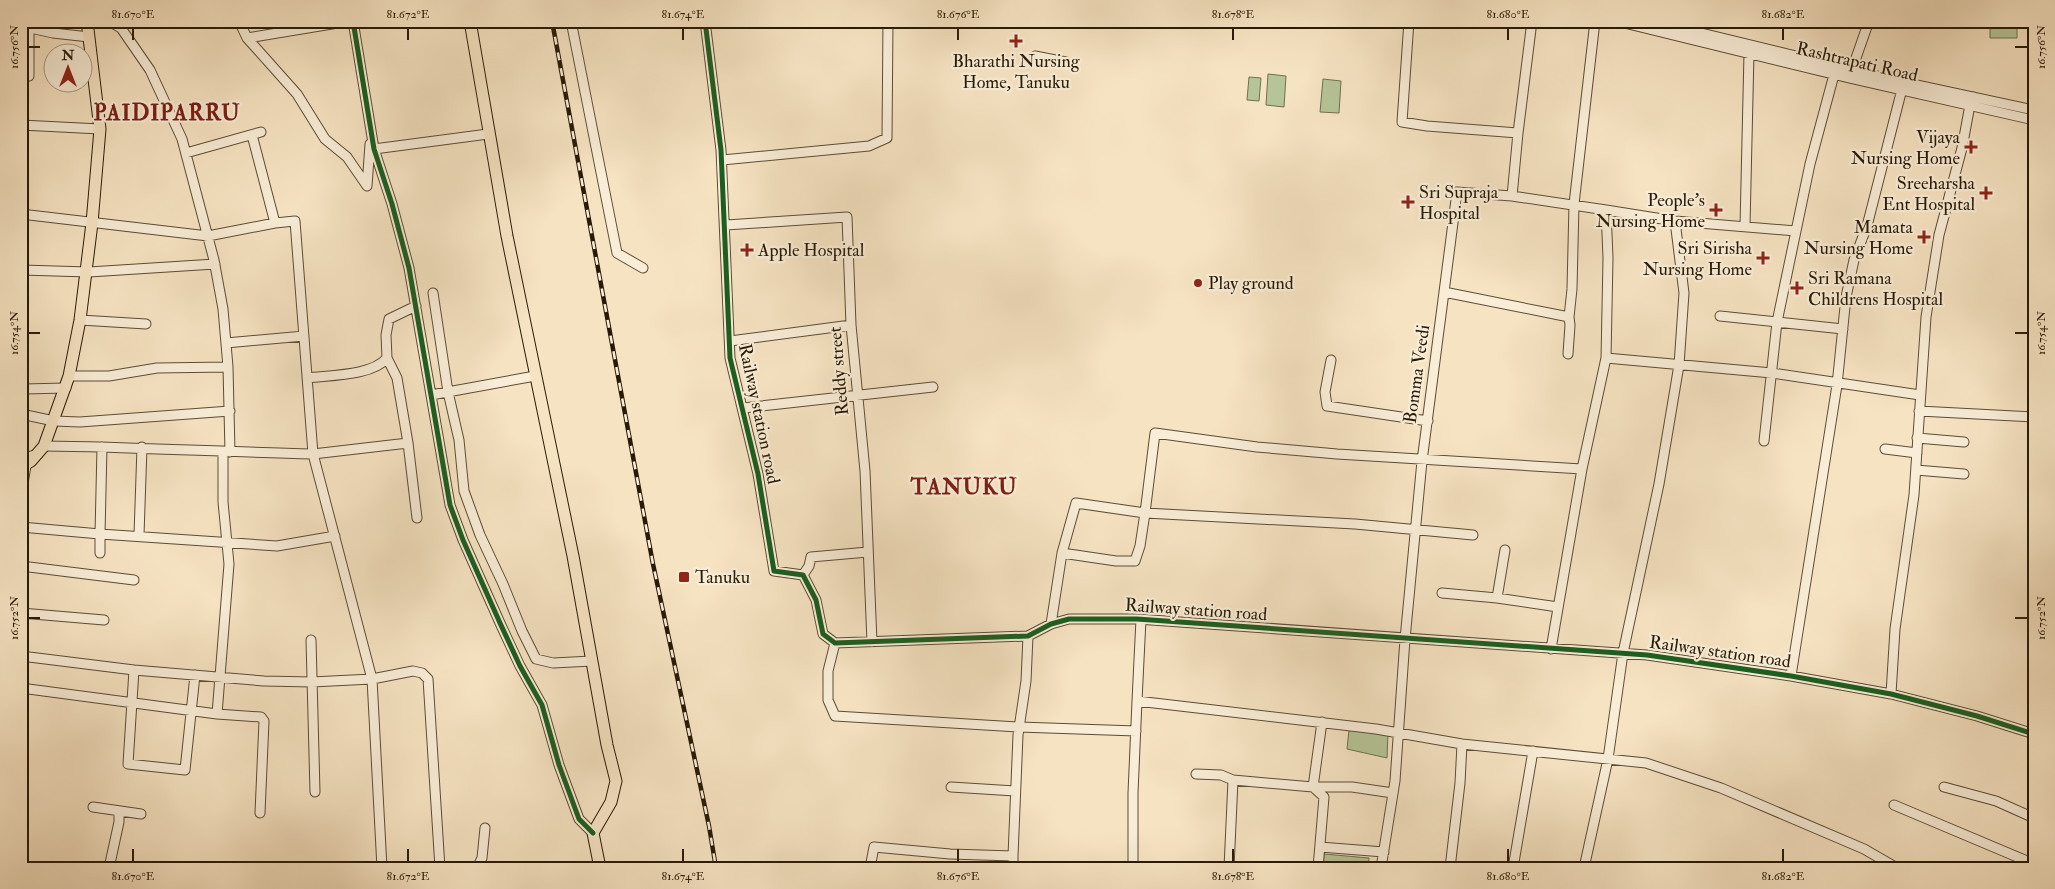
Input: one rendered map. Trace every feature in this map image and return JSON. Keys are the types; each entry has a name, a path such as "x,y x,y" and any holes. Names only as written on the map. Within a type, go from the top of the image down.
{"main road":[{"path":"23,464 41,450 54,420 70,376 80,320 92,222 100,129 87,21"},
{"path":"470,21 488,134 535,376 573,556 607,745 616,781 611,802 593,833 600,868"}],"street":[{"path":"109,21 121,28 150,70 182,139 215,264 226,343 230,411 223,502 229,564 217,714"},
{"path":"239,21 247,38 297,94 325,139 347,157 367,186 371,131"},
{"path":"247,38 350,21"},
{"path":"354,21 374,149 392,204 409,268 450,505 463,540 520,666 542,705 559,765 579,819 593,833"},
{"path":"571,21 617,253 643,268"},
{"name":"Railway station road","path":"705,21 722,160 730,358 758,474 774,571 803,575"},
{"path":"722,160 869,146 887,138 888,21"},
{"path":"1409,21 1402,122 1427,126 1518,133"},
{"path":"1532,21 1512,196 1675,221 1796,231"},
{"path":"1568,354 1574,204 1595,21"},
{"name":"Rashtrapati Road","path":"1616,21 1749,54 1835,70"},
{"name":"Rashtrapati Road","path":"1652,21 1902,89 2034,110"},
{"path":"1850,74 1869,21"},
{"path":"29,76 25,27 53,33 89,37"},
{"path":"1745,226 1749,54"},
{"path":"1035,56 1066,62"},
{"path":"1764,441 1777,322 1810,164 1835,70"},
{"name":"Rashtrapati Road","path":"1850,74 1972,101 2034,120"},
{"path":"1791,676 1837,382 1846,297 1854,260 1867,226 1902,89"},
{"path":"1891,694 1895,629 1914,495 1926,317 1939,235 1962,148 1972,101"},
{"path":"21,124 100,129"},
{"path":"186,153 261,132"},
{"path":"374,149 488,134"},
{"path":"252,135 275,223"},
{"name":"Bomma Veedi","path":"1415,530 1422,461 1457,192 1512,196"},
{"path":"1551,648 1582,469 1606,358 1608,258 1606,210"},
{"path":"21,214 208,236 295,221 314,454 372,679 382,868"},
{"name":"Reddy street","path":"726,225 846,217 851,324 865,471 872,642"},
{"path":"1584,868 1608,759 1623,653 1660,484 1679,365 1684,293 1675,221"},
{"path":"21,270 86,271 215,264"},
{"path":"1444,292 1569,317"},
{"path":"433,293 448,392 459,440 464,491 480,534 536,659 553,663 592,661"},
{"path":"416,306 390,319 386,335 387,358 397,378 408,442 417,518"},
{"path":"1720,316 1843,329"},
{"path":"80,320 146,324"},
{"path":"730,341 851,324"},
{"path":"226,343 304,336"},
{"path":"307,378 362,371 382,364 387,358"},
{"path":"1606,358 1772,373 1920,395"},
{"path":"1331,360 1325,392 1327,406 1428,421"},
{"path":"70,376 109,376 157,368 228,367"},
{"path":"431,395 535,376"},
{"path":"743,408 933,387"},
{"path":"23,389 66,388"},
{"path":"21,414 54,420 80,422 230,411"},
{"path":"1919,411 2034,417"},
{"path":"1062,552 1116,561 1135,562 1140,546 1155,433 1257,447 1422,461 1582,469"},
{"path":"1917,438 1964,442"},
{"path":"41,450 142,447 227,452 314,454 408,442"},
{"path":"100,553 102,447"},
{"path":"139,535 142,447"},
{"path":"1885,449 1916,453"},
{"path":"21,496 23,464"},
{"path":"1916,470 1964,474"},
{"path":"1051,624 1062,552 1076,503 1145,512 1355,524 1472,534"},
{"path":"21,527 277,546 335,536"},
{"path":"1381,868 1393,793 1415,530"},
{"path":"1497,598 1505,550"},
{"path":"868,552 812,557 803,575 816,600 823,634 835,643 828,671 828,700 835,716 1019,727 1136,731"},
{"path":"21,566 134,580"},
{"path":"1442,593 1497,598 1558,607"},
{"path":"21,613 104,620"},
{"name":"Railway station road","path":"835,643 1028,636 1051,624 1070,619 1141,619 1623,653 1791,676 1891,694 1977,716 2034,734"},
{"path":"1133,868 1133,793 1141,619"},
{"path":"1013,868 1019,727 1026,681 1028,636"},
{"path":"311,640 315,792"},
{"path":"21,656 134,670 312,682 372,679 413,671 422,673 428,679 440,868"},
{"path":"134,670 128,764 185,770 195,675"},
{"path":"21,688 217,714 259,716 264,720 260,813"},
{"path":"1137,701 1398,732 1462,744 1646,763 1721,788 1864,849 1897,868"},
{"path":"1313,787 1322,722"},
{"path":"1450,868 1460,783 1462,744"},
{"path":"1513,868 1533,751"},
{"path":"1196,774 1221,775 1233,780 1313,787 1352,787 1393,793"},
{"path":"1229,868 1233,780"},
{"path":"951,787 1016,791"},
{"path":"1313,787 1324,797 1318,868"},
{"path":"1944,787 1996,801 2034,818"},
{"path":"1894,805 2034,864"},
{"path":"93,807 141,814"},
{"path":"110,868 119,822 119,812"},
{"path":"476,868 482,858 485,828"},
{"path":"1320,846 1384,852"},
{"path":"870,868 874,847 950,854 1013,856"}],"green space":[{"path":"1990,21 2017,21 2017,38 1990,38"},
{"path":"1268,74 1286,76 1284,107 1266,105"},
{"path":"1249,77 1261,78 1259,101 1247,100"},
{"path":"1323,79 1341,81 1339,113 1320,112"},
{"path":"1349,730 1388,733 1387,758 1347,749"},
{"path":"1324,854 1369,858 1368,868 1323,868"}],"railway":[{"path":"552,21 653,564 709,826 716,868"}],"cycle path":[{"path":"353,21 374,149 392,204 409,268 450,505 463,540 500,623 520,666 542,705 559,765 579,819 593,833"},
{"path":"705,21 721,150 730,358 758,474 774,571 803,575 816,600 823,634 835,643 1028,636 1051,624 1069,619 1137,619 1647,655 1791,676 1891,694 1977,716 2034,734"}],"place":[{"name":"Bharathi Nursing Home, Tanuku","path":"1016,41"},
{"name":"Vijaya Nursing Home","path":"1971,147"},
{"name":"Sreeharsha Ent Hospital","path":"1986,193"},
{"name":"Sri Supraja Hospital","path":"1408,202"},
{"name":"People's Nursing Home","path":"1716,210"},
{"name":"Mamata Nursing Home","path":"1924,237"},
{"name":"Apple Hospital","path":"747,250"},
{"name":"Sri Sirisha Nursing Home","path":"1763,258"},
{"name":"Play ground","path":"1198,283"},
{"name":"Sri Ramana Childrens Hospital","path":"1797,288"},
{"name":"Tanuku","path":"684,577"}],"district":[{"name":"PAIDIPARRU","path":"167,113"},
{"name":"TANUKU","path":"964,487"}]}
